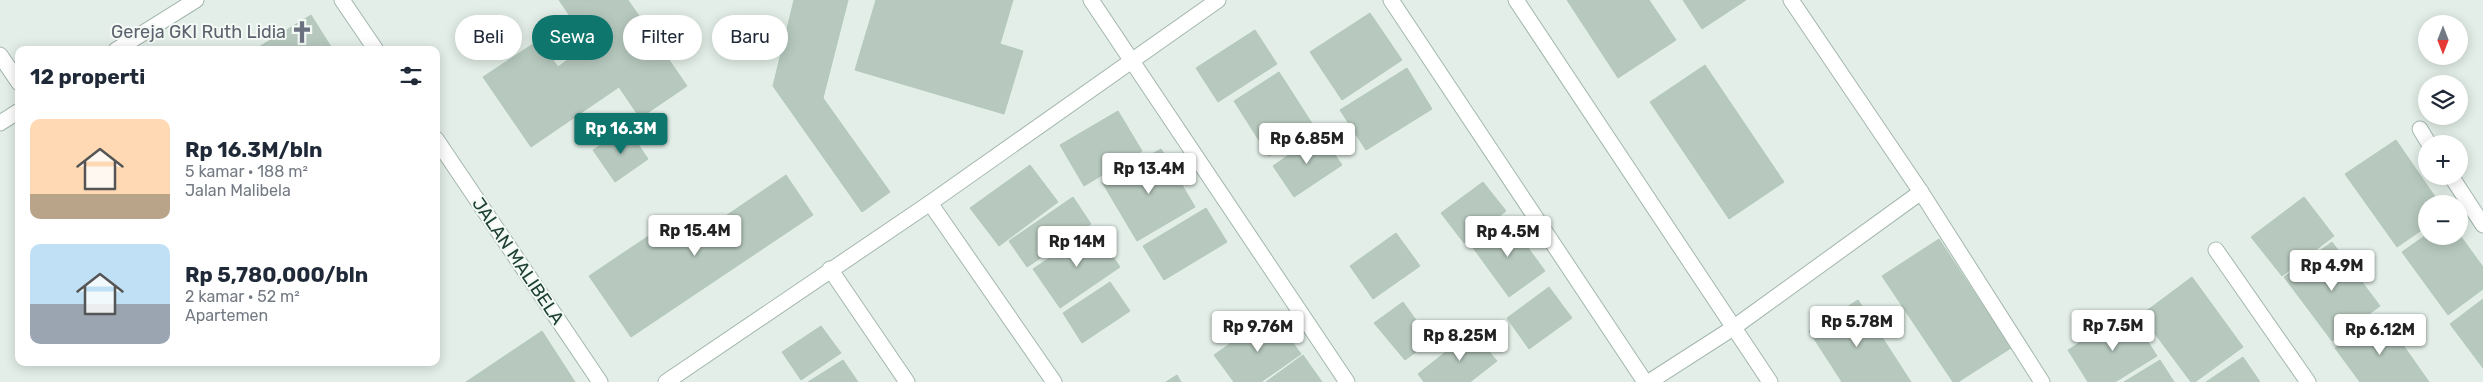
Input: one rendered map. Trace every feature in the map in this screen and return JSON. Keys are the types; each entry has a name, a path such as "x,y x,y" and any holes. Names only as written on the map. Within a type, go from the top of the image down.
{"street":[{"path":"122,46 196,0"},
{"path":"342,0 373,46"},
{"path":"1092,0 1347,382"},
{"path":"666,382 930,203 1218,0"},
{"path":"1391,0 1645,382"},
{"path":"1516,0 1732,328 1770,382"},
{"path":"1791,0 1921,192 2042,382"},
{"path":"0,55 15,77"},
{"path":"0,123 15,114"},
{"path":"2420,129 2424,135"},
{"name":"JALAN MALIBELA","path":"440,145 600,382"},
{"path":"2457,185 2483,225"},
{"path":"1649,382 1732,328 1921,192"},
{"path":"930,203 1054,382"},
{"path":"2216,250 2308,382"},
{"path":"830,270 907,382"}],"building":[{"path":"559,0 628,0 638,15 623,15 623,60 669,60 687,86 640,118 619,87 531,147 483,77 509,60 522,60 522,51 532,45 532,60 553,60 558,67 567,60 613,60 613,15 569,15"},
{"path":"794,0 848,0 823,98 890,192 862,212 773,86 779,60 788,60 788,25"},
{"path":"876,0 1013,0 1000,44 1023,51 1004,114 855,70"},
{"path":"1567,0 1649,0 1676,40 1618,78"},
{"path":"1683,0 1746,0 1702,29"},
{"path":"1370,13 1402,60 1342,100 1310,52"},
{"name":"Gereja GKI Ruth Lidia","path":"311,15 330,46 261,46"},
{"path":"1255,30 1277,64 1218,102 1196,68"},
{"path":"1705,65 1784,182 1729,219 1650,102"},
{"path":"1407,68 1432,109 1366,150 1340,110"},
{"path":"1279,72 1315,128 1269,156 1234,101"},
{"path":"1118,111 1142,151 1084,186 1060,145"},
{"path":"627,128 648,159 615,182 593,150"},
{"path":"1320,133 1342,165 1294,197 1273,166"},
{"path":"2396,140 2418,172 2418,185 2427,185 2434,195 2418,195 2418,233 2397,247 2345,174"},
{"path":"1161,149 1195,207 1137,241 1102,182"},
{"path":"1030,165 1058,202 999,246 970,208"},
{"path":"786,175 813,215 631,337 589,276 665,225 680,247"},
{"path":"1483,182 1506,211 1464,243 1441,213"},
{"path":"1073,197 1091,224 1027,267 1009,241"},
{"path":"2304,197 2334,236 2282,276 2251,237"},
{"path":"1206,208 1227,242 1164,280 1143,246"},
{"path":"1507,219 1545,271 1509,297 1471,245"},
{"path":"1094,229 1120,267 1060,308 1033,269"},
{"path":"1396,233 1420,266 1373,299 1350,266"},
{"path":"1939,239 2011,348 1958,382 1953,382 1882,276"},
{"path":"2418,241 2418,245 2467,245 2483,267 2483,289 2448,315 2402,252"},
{"path":"2332,242 2380,306 2332,341 2284,277"},
{"path":"2192,277 2243,347 2195,382 2191,382 2141,315"},
{"path":"1110,282 1130,311 1082,343 1063,313"},
{"path":"1549,287 1572,318 1529,349 1507,318"},
{"path":"2483,299 2483,368 2450,324"},
{"path":"1858,300 1911,382 1842,382 1809,331"},
{"path":"1403,302 1431,341 1405,360 1374,323"},
{"path":"2129,312 2157,356 2115,382 2088,382 2068,350"},
{"path":"1272,314 1301,354 1261,382 1234,382 1214,355"},
{"path":"2382,315 2429,382 2360,382 2335,348"},
{"path":"821,326 841,353 801,380 782,352"},
{"path":"542,331 575,382 466,382"},
{"path":"1472,331 1497,361 1470,382 1424,382 1418,374"},
{"path":"1303,355 1322,382 1266,382"},
{"path":"2243,357 2260,382 2206,382"},
{"path":"843,360 858,382 808,382"},
{"path":"2160,360 2174,382 2124,382"},
{"path":"1177,375 1181,382 1166,382"}],"place":[{"name":"Gereja GKI Ruth Lidia","path":"302,32"}]}
